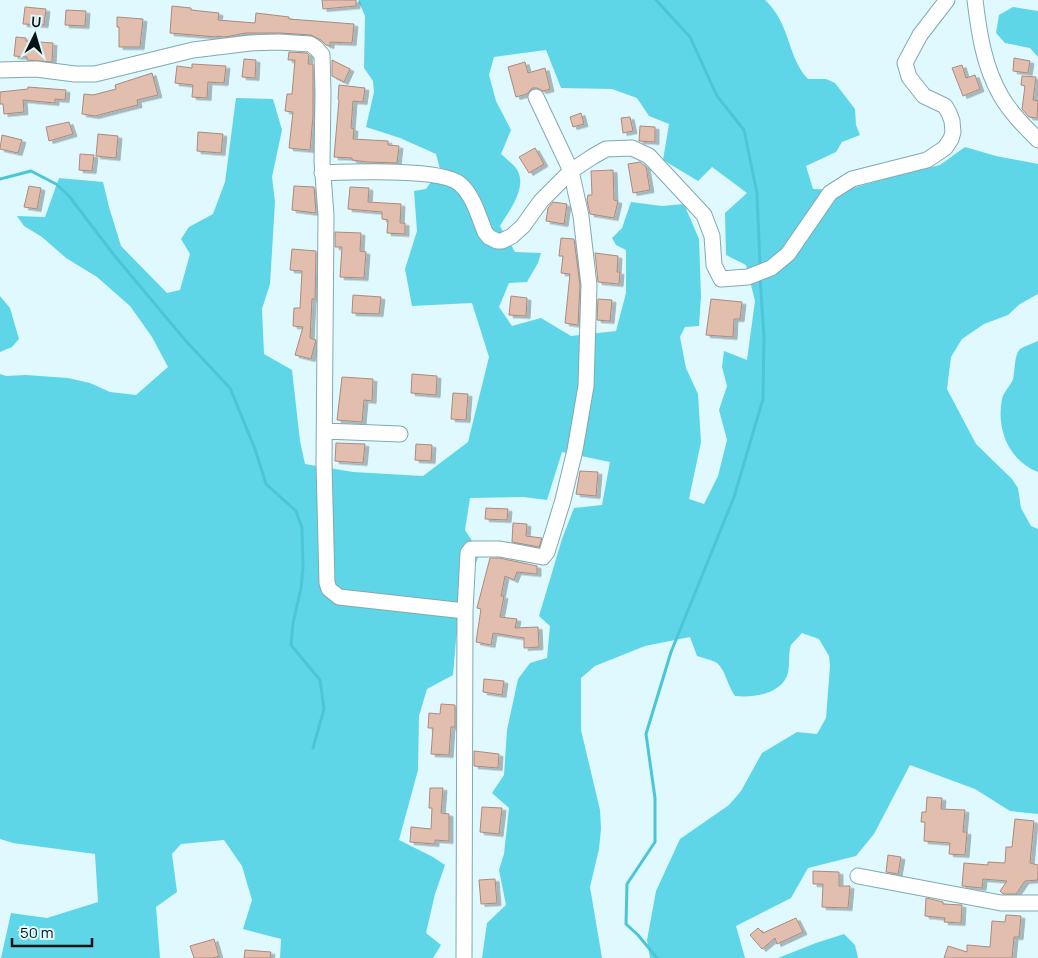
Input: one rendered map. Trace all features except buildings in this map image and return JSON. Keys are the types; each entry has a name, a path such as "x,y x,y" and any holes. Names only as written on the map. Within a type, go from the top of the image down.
{"street":[{"path":"322,173 384,172 443,176 454,179 469,194 485,232 489,237 502,241 512,236 523,226 541,200 571,171 606,149 632,148 650,156 704,215 712,236 714,265 722,278 748,277 771,268 788,254 830,193 852,179 927,160 945,148 951,139 952,121 949,113 945,106 924,96 909,77 905,63 920,35 947,0"},
{"path":"975,0 991,75 1001,97 1038,140"},
{"path":"0,70 36,68 74,74 94,74 193,50 259,42 310,44 316,48 322,55 322,173 326,224 325,431 327,584 329,589 339,597 465,611"},
{"path":"464,958 465,611 468,553 471,550 500,549 543,557 563,500 586,386 589,285 581,216 571,171 536,97"},
{"path":"325,431 400,434"},
{"path":"858,876 1001,903 1038,903"}],"shaded area":[{"path":"358,0 765,0 780,19 796,61 808,79 826,79 835,83 855,109 856,125 860,135 842,142 836,152 806,166 813,189 846,190 940,165 965,147 996,156 1038,164 1038,294 1020,304 1008,315 984,324 962,339 951,357 947,389 976,444 1012,479 1018,488 1021,508 1031,526 1038,529 1038,814 1010,811 975,789 910,765 874,834 856,856 808,868 791,898 736,926 745,958 650,958 647,940 656,891 680,839 729,805 741,791 762,753 797,732 817,734 826,718 830,666 829,656 819,639 802,633 791,645 788,673 780,686 759,695 735,696 720,666 715,662 697,656 690,637 645,646 595,666 581,678 581,730 600,810 599,849 590,887 602,958 482,958 487,923 506,905 499,870 504,854 509,808 492,793 504,775 507,730 518,679 530,663 547,658 550,626 539,616 562,539 574,508 602,505 610,462 562,452 547,500 523,497 470,498 465,530 480,553 464,591 456,640 453,675 427,689 419,716 418,770 399,840 445,865 435,894 426,933 441,945 433,958 280,958 281,939 243,929 252,900 242,866 224,840 181,844 172,854 177,892 156,907 160,958 1,958 11,913 47,918 98,902 95,854 13,843 0,839 0,374 6,376 26,375 68,378 90,383 110,392 136,395 168,367 152,337 130,306 97,277 66,258 42,237 24,226 17,216 45,217 59,178 103,182 121,246 167,293 180,290 190,254 181,239 189,227 213,214 225,182 236,98 273,99 282,130 272,177 275,202 270,284 262,309 264,354 292,370 300,441 305,464 353,472 423,476 468,442 489,357 472,303 412,306 405,269 417,231 414,191 426,189 440,169 436,154 400,138 366,127 374,92 373,81 364,68 365,16","holes":["546,50 561,88 612,89 637,98 649,116 669,124 663,160 698,181 712,167 747,193 725,213 726,255 746,265 755,301 747,360 724,351 722,367 727,386 719,410 727,440 718,476 704,504 689,499 701,442 698,394 686,368 680,337 685,327 699,326 701,296 699,239 684,204 662,206 631,202 622,228 612,238 616,245 626,250 626,293 616,331 571,336 541,318 512,326 499,307 509,283 527,282 538,263 541,253 515,252 500,226 516,198 520,183 516,168 501,154 511,130 496,101 489,75 494,57"]},
{"path":"1013,7 1038,11 1038,57 1030,48 1005,43 996,33 999,15"},
{"path":"0,296 10,308 19,339 12,347 0,352"},
{"path":"1038,341 1038,472 1028,467 1012,452 1003,432 1001,410 1003,396 1013,379 1018,352 1020,349"},
{"path":"844,934 855,945 858,958 778,958 816,943"}],"waterway":[{"path":"656,0 690,37 717,96 744,130 757,193 760,266"},
{"path":"0,179 31,171 56,184 69,196 114,255 185,340 230,388 255,449 266,484 296,511 302,528 303,567 291,645 320,680 324,709 313,748"},
{"path":"657,958 626,924 627,884 655,842 655,798 646,734 671,652 734,497 763,399 764,336 760,278"}]}
